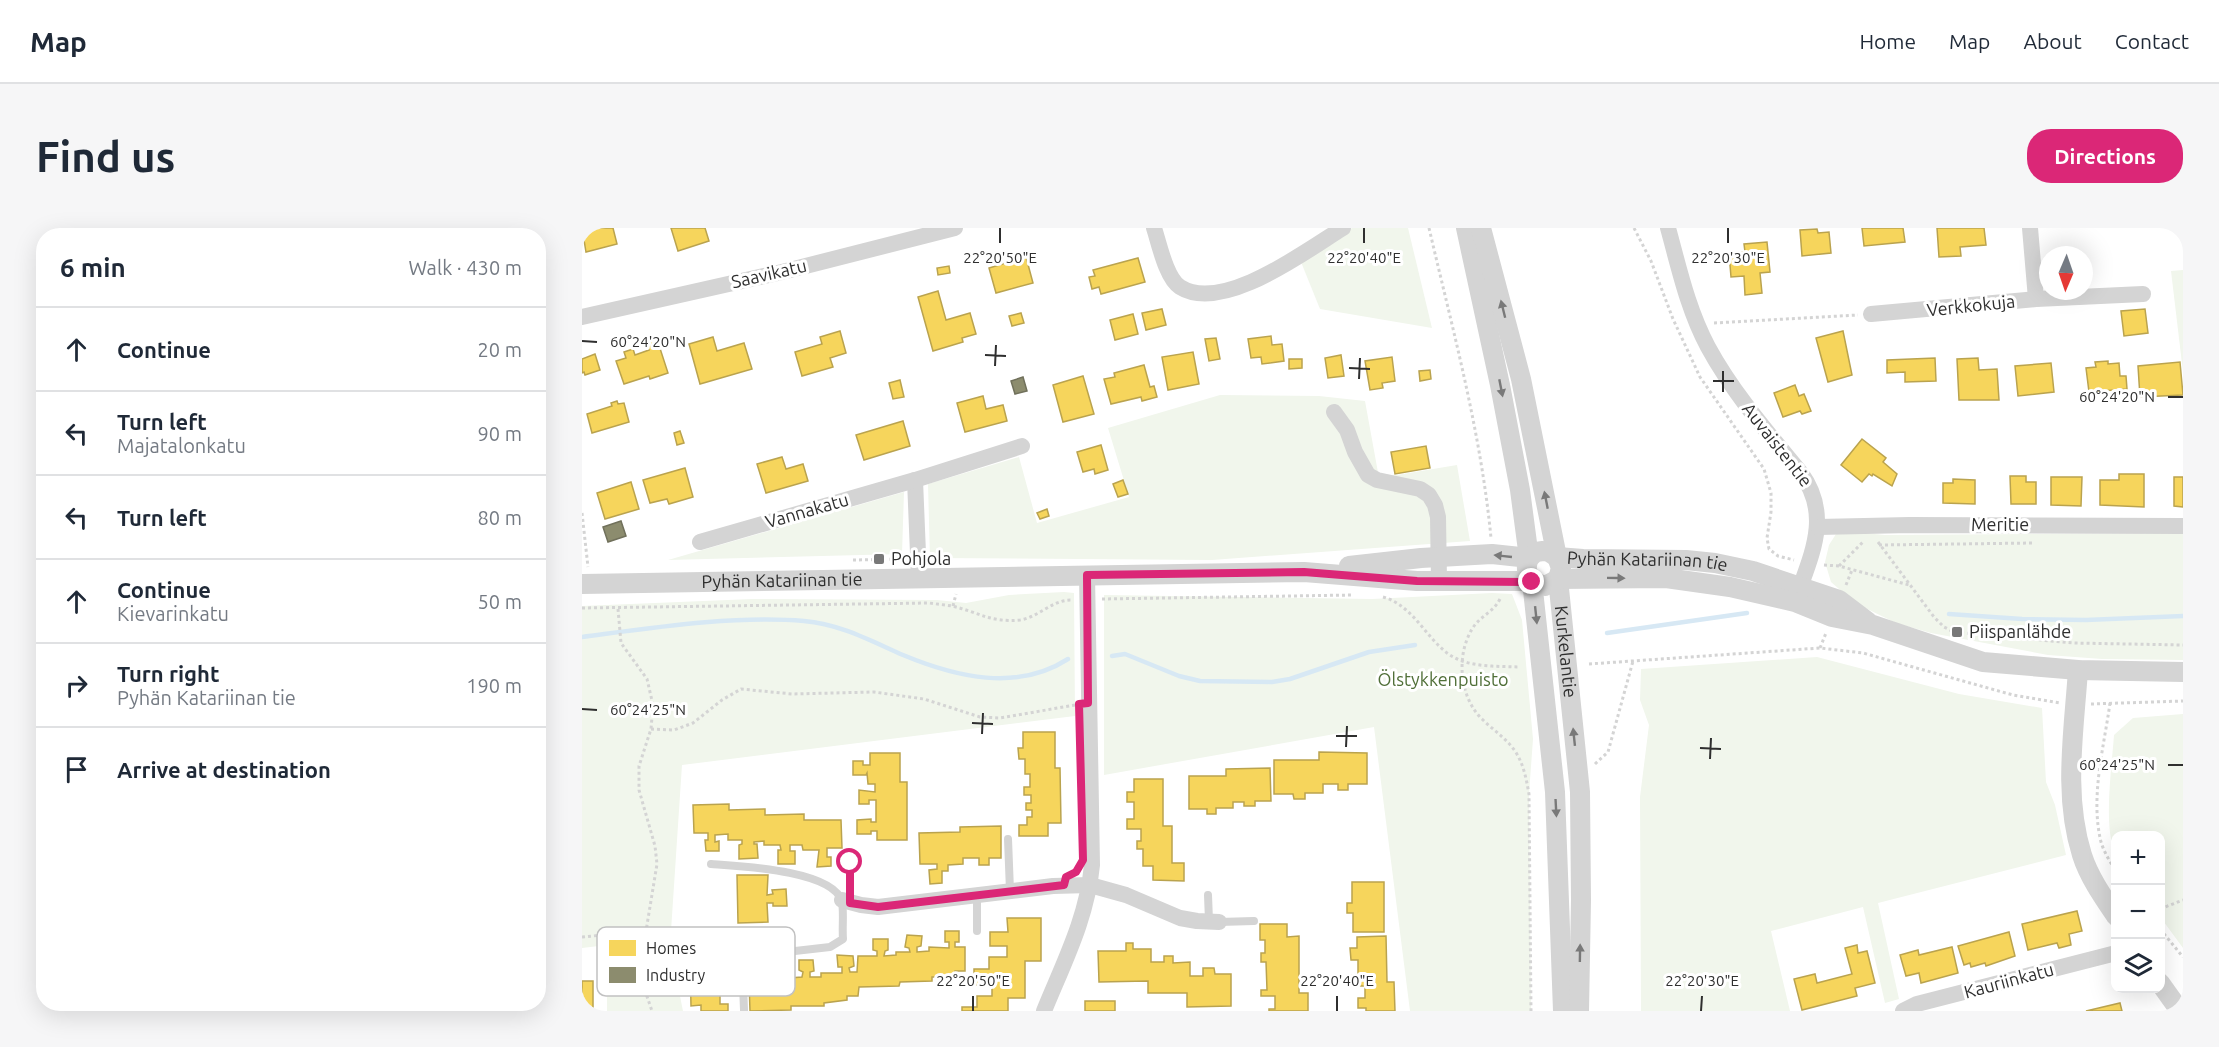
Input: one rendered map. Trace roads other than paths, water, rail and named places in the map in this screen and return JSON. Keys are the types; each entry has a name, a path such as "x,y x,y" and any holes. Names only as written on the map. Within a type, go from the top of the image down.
{"street":[{"name":"Saavikatu","path":"582,317 782,272 956,228"},
{"path":"1154,228 1172,279 1179,286 1199,292 1235,288 1253,283 1343,228"},
{"name":"Kurkelantie","path":"1466,228 1500,384 1520,490 1529,558 1526,565 1527,574 1532,582 1555,792 1563,1011"},
{"name":"Kurkelantie","path":"1481,228 1521,379 1561,568 1558,579 1580,792 1579,1011"},
{"name":"Auvaistentie","path":"1668,228 1684,285 1707,345 1732,387 1810,486 1818,512 1818,527 1809,564 1798,594"},
{"path":"2030,228 2036,299"},
{"name":"Verkkokuja","path":"1871,314 2036,299 2143,294"},
{"path":"1334,412 1347,430 1355,452 1368,474 1377,480 1420,489 1429,495 1438,517 1439,581"},
{"name":"Vannakatu","path":"700,542 915,480 1022,446"},
{"path":"915,480 919,568"},
{"name":"Meritie","path":"1818,527 1868,531 1910,525 2183,526"},
{"name":"Pyhän Katariinan tie","path":"1304,572 1439,557 1492,554 1529,558 1536,552 1543,551 1557,557 1715,563 1753,571 1798,594"},
{"name":"Pyhän Katariinan tie","path":"586,584 919,568 1087,575 1304,572 1439,581 1532,582 1545,586 1558,579 1666,579 1698,581 1753,591 1839,600 1873,625 1983,662 2078,670 2183,672"},
{"path":"1044,1011 1082,920 1090,885 1092,843 1087,575"},
{"path":"2078,670 2070,785 2076,834 2092,879 2111,910"},
{"path":"846,901 878,907 1053,886 1090,885 1126,895 1180,918 1214,922"},
{"name":"Kauriinkatu","path":"1903,1011 1917,1004 2111,954"},
{"path":"2165,990 2180,1011"}],"lane":[{"path":"1008,839 1010,891"},
{"path":"795,951 830,947 843,939 850,862"},
{"path":"711,864 769,870 818,880 833,888 846,901"},
{"path":"977,895 977,931"},
{"path":"1208,895 1214,922 1254,921"}],"waterway":[{"path":"1607,633 1747,613"},
{"path":"1949,614 2022,619 2086,620 2183,616"},
{"path":"582,637 693,623 750,620 804,621 855,634 923,663 965,675 986,678 1028,675 1048,669 1068,659"},
{"path":"1112,656 1125,654 1179,676 1200,681 1272,682 1290,679 1369,652 1415,645"}],"place":[{"name":"Pohjola","path":"879,559"},
{"name":"Piispanlähde","path":"1957,632"}],"park label":[{"name":"Ölstykkenpuisto","path":"1443,680"}]}
